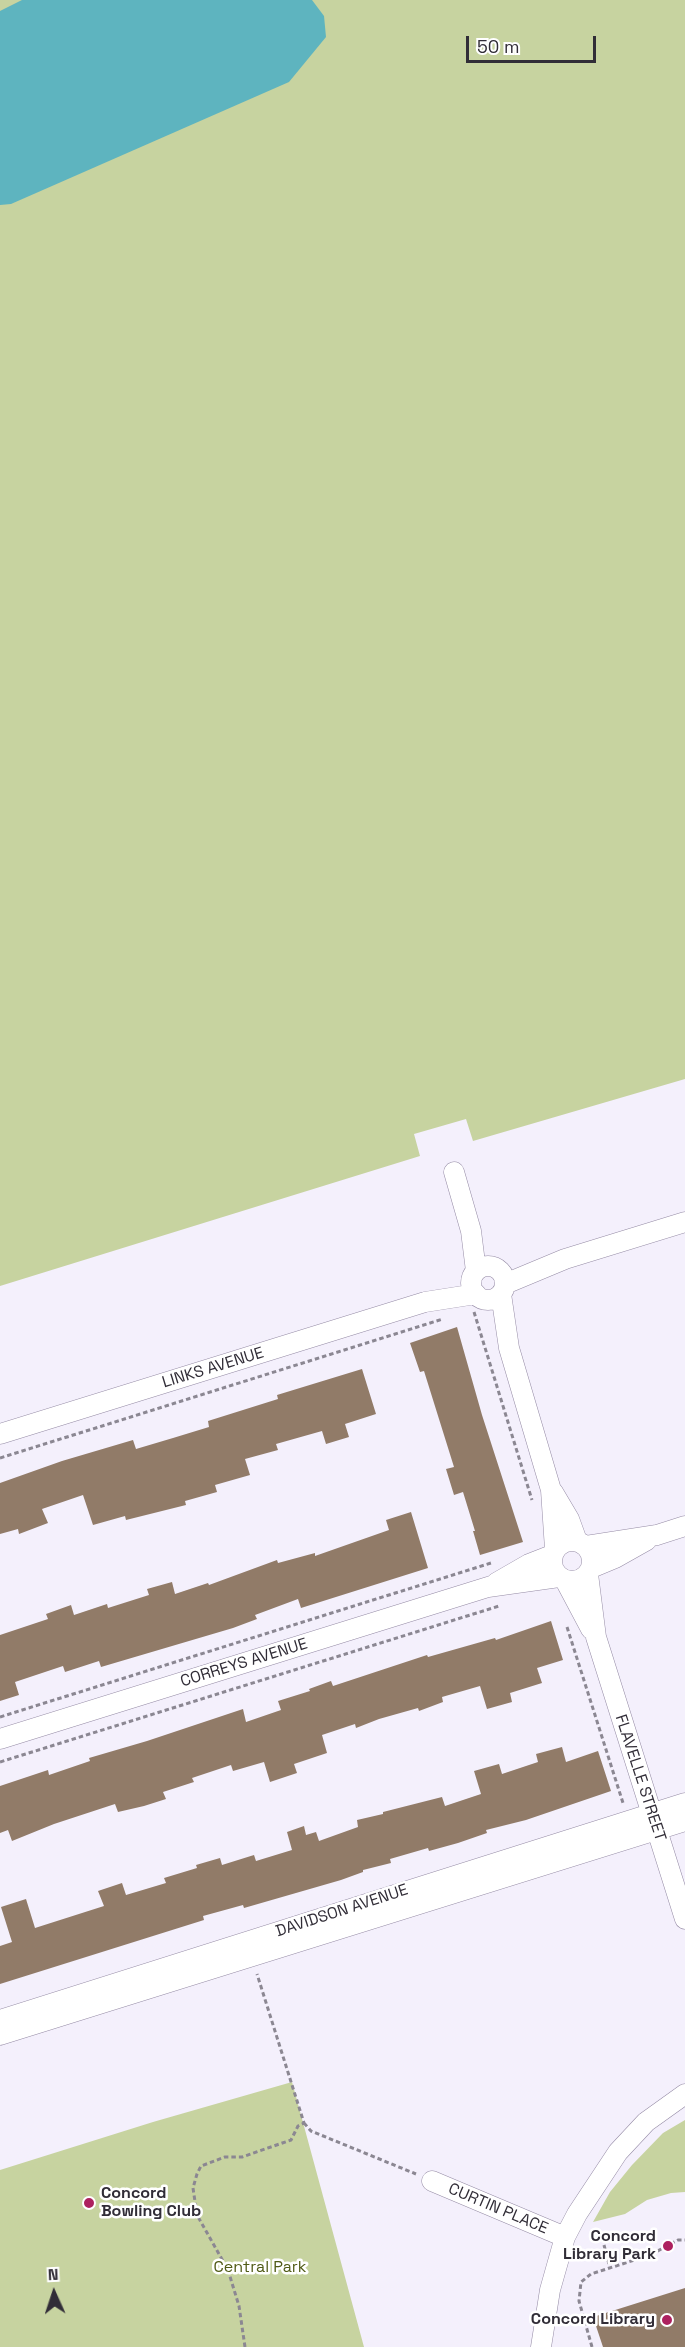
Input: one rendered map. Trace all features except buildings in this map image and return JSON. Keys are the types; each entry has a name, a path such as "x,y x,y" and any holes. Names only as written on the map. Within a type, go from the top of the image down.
{"street":[{"path":"454,1172 486,1285 552,1490 581,1544 592,1557 589,1571"},
{"name":"LINKS AVENUE","path":"0,1434 685,1222"},
{"path":"552,1490 552,1568 562,1579 577,1581 589,1571 657,1534"},
{"path":"553,1552 564,1542 581,1544 657,1534 685,1526"},
{"name":"CORREYS AVENUE","path":"488,1587 553,1552"},
{"name":"FLAVELLE STREET","path":"589,1571 596,1637 685,1919"},
{"name":"CORREYS AVENUE","path":"0,1740 488,1587 562,1579"},
{"name":"FLAVELLE STREET","path":"562,1579 596,1637"},
{"name":"DAVIDSON AVENUE","path":"0,2035 654,1822 685,1803"},
{"name":"DAVIDSON AVENUE","path":"0,2020 654,1822 685,1821"},
{"path":"541,2347 550,2290 565,2237 618,2152 646,2122 685,2094"},
{"name":"CURTIN PLACE","path":"432,2181 565,2237"}],"path":[{"path":"486,1285 534,1507"},
{"path":"0,1458 451,1317"},
{"path":"0,1717 499,1561"},
{"path":"0,1762 508,1603"},
{"path":"565,1619 625,1808"},
{"path":"256,1972 304,2123 311,2131 432,2181"},
{"path":"245,2347 238,2306 228,2270 197,2216 194,2188 197,2174 201,2166 225,2157 242,2157 291,2140 298,2127 304,2123"},
{"path":"592,2347 579,2301 581,2282 591,2274 650,2255 678,2240 685,2240"},
{"path":"604,2245 610,2268"}],"green space":[{"path":"0,0 685,0 685,1079 473,1141 466,1119 414,1134 420,1156 0,1286"},
{"name":"Central Park","path":"292,2082 364,2347 0,2347 0,2170 153,2122"},
{"path":"685,2120 685,2192 671,2193 647,2200 625,2214 593,2222 610,2192 632,2165 663,2133"}],"water":[{"path":"22,0 312,0 324,16 326,37 289,82 11,204 0,205 0,11"}],"place":[{"name":"Concord Bowling Club","path":"89,2203"},
{"name":"Concord Library Park","path":"668,2246"},
{"name":"Concord Library","path":"667,2320"}]}
